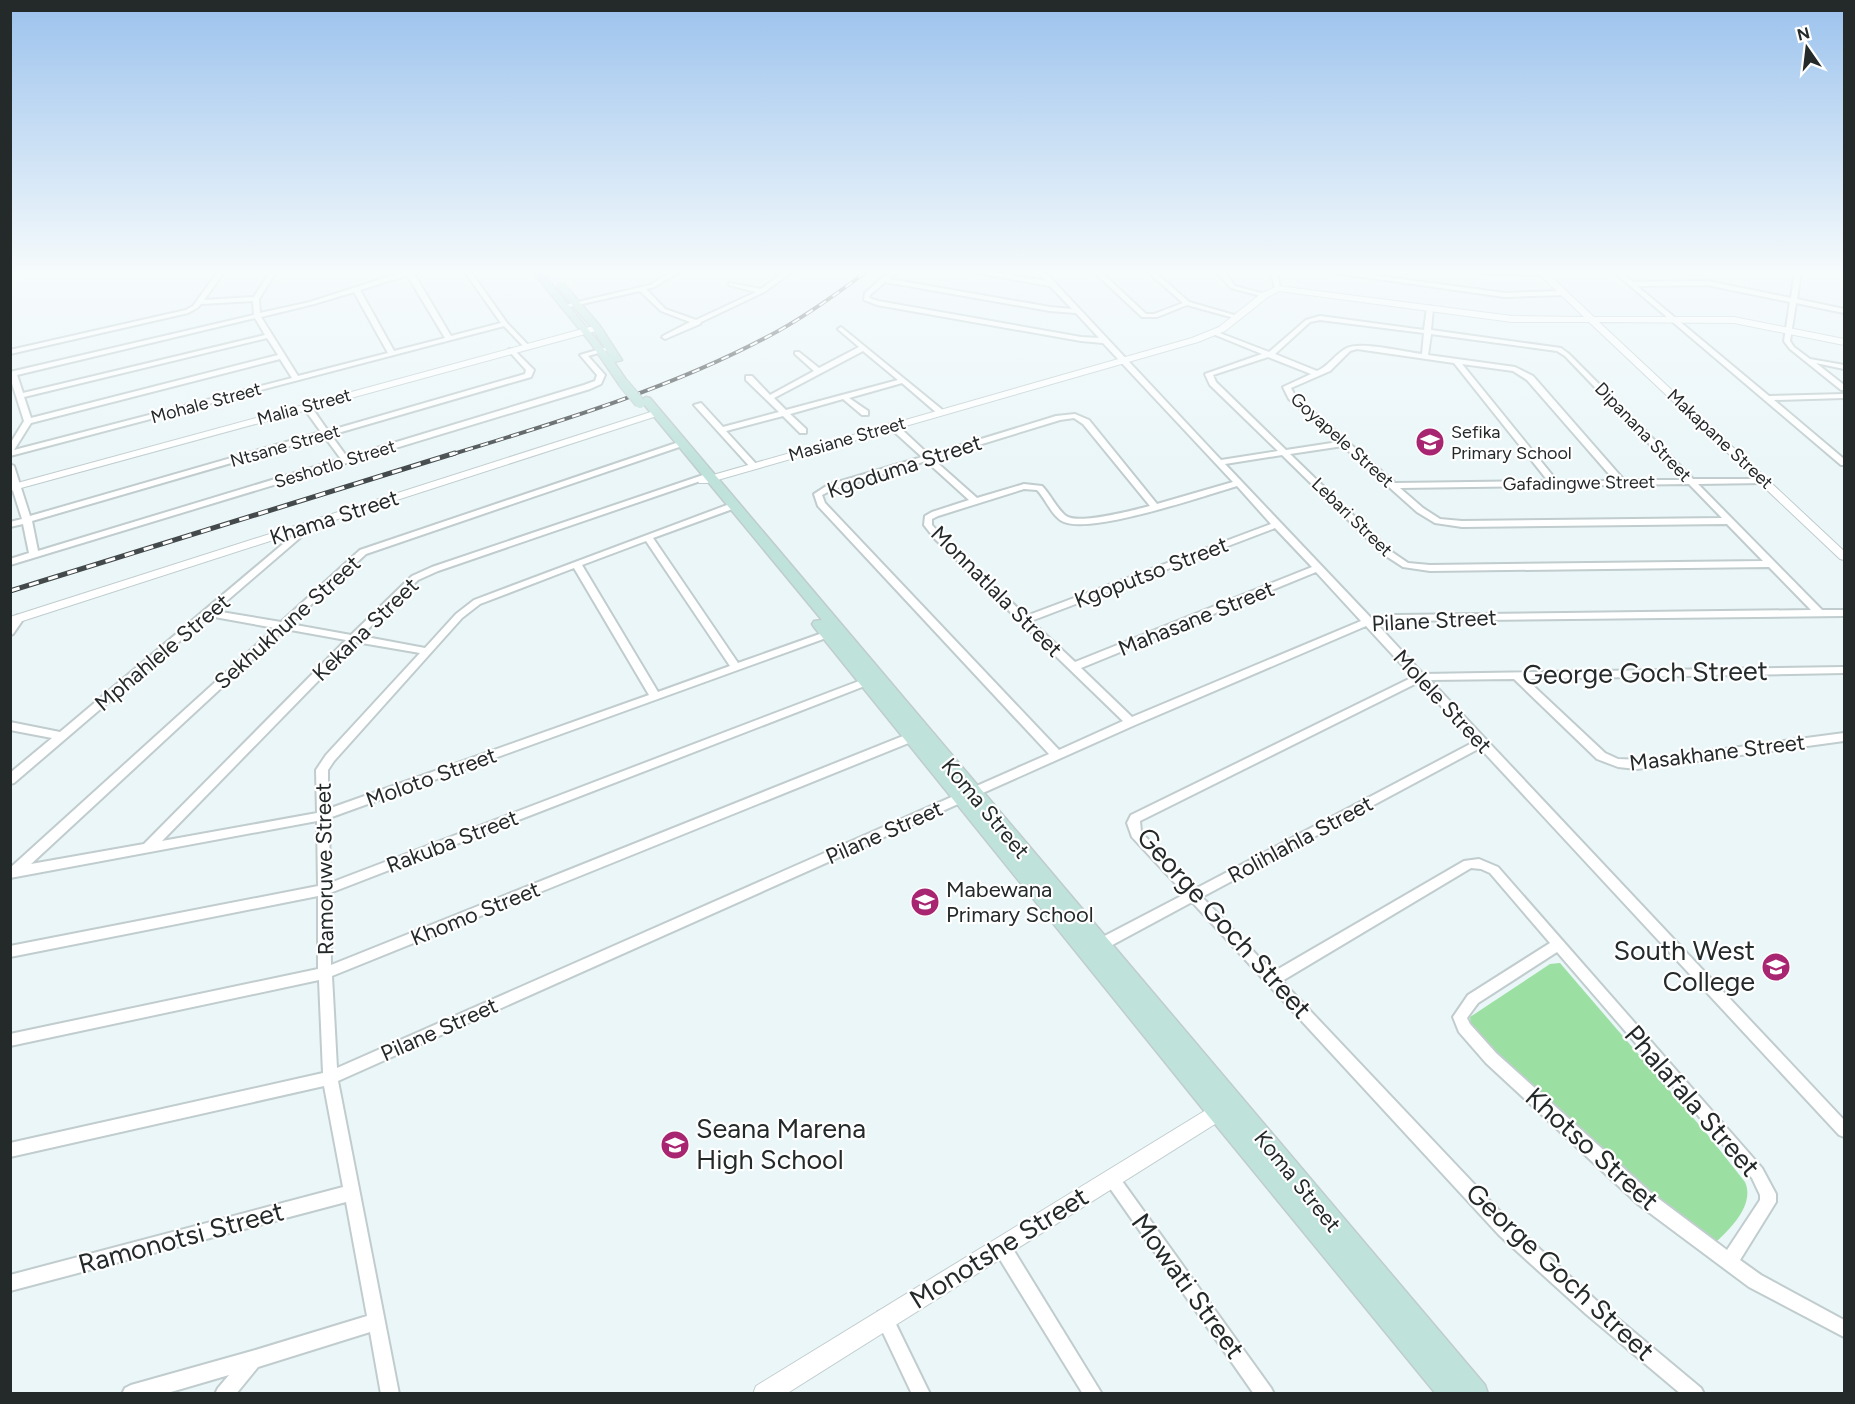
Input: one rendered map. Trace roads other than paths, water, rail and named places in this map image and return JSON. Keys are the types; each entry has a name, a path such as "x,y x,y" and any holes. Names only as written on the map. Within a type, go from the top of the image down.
{"main road":[{"name":"Koma Street","path":"593,338 605,349 648,408 832,632 1225,1107 1453,1394"},
{"name":"Koma Street","path":"601,338 605,349"},
{"name":"Koma Street","path":"1225,1107 1476,1394"}],"street":[{"path":"10,352 73,338"},
{"path":"10,453 28,421 12,374 166,338"},
{"path":"21,396 263,338"},
{"path":"270,338 296,379"},
{"path":"383,338 392,354"},
{"name":"Mohale Street","path":"10,453 455,338"},
{"path":"518,338 526,346"},
{"name":"Malia Street","path":"13,487 557,338"},
{"name":"Masiane Street","path":"850,338 941,412"},
{"path":"1075,338 1105,341"},
{"name":"Molele Street","path":"1102,338 1221,462 1481,743 1845,1130"},
{"name":"Masiane Street","path":"706,478 1200,338"},
{"path":"1226,338 1318,374"},
{"name":"Lebari Street","path":"1289,338 1268,355 1214,371 1209,377 1392,557 1413,566 1772,564"},
{"path":"1425,356 1427,338"},
{"name":"Dipanana Street","path":"1468,338 1562,350 1819,613"},
{"name":"Makapane Street","path":"1612,338 1845,557"},
{"path":"1695,338 1844,462"},
{"path":"1789,338 1789,344 1845,388"},
{"path":"1822,338 1845,342"},
{"path":"770,398 863,348"},
{"name":"Goyapele Street","path":"1622,483 1526,374 1515,369 1353,348 1332,366 1291,384 1287,390 1431,519 1452,524 1730,521"},
{"name":"Seshotlo Street","path":"10,562 594,384 600,380 601,375 583,355 605,349"},
{"name":"Ntsane Street","path":"10,525 528,375 530,370 511,350"},
{"path":"797,353 818,371"},
{"path":"28,421 283,356"},
{"path":"1809,360 1845,368"},
{"path":"1456,361 1554,483"},
{"name":"Masiane Street","path":"749,378 803,431"},
{"name":"Masiane Street","path":"722,430 902,381"},
{"path":"1768,398 1845,396"},
{"path":"844,397 865,413"},
{"path":"698,405 754,466"},
{"path":"307,407 346,461"},
{"name":"Khama Street","path":"15,619 312,524 648,408"},
{"name":"Kgoduma Street","path":"1058,755 819,500 818,494 823,490 927,458 1059,418 1075,416 1086,422 1156,508"},
{"path":"893,426 975,501"},
{"path":"1221,462 1345,443"},
{"name":"Sekhukhune Street","path":"13,873 358,555 369,549 678,444"},
{"path":"10,466 13,487 27,520 34,555"},
{"name":"Kekana Street","path":"146,849 351,640 410,582 422,574 706,478"},
{"name":"Gafadingwe Street","path":"1394,486 1764,481"},
{"name":"Monnatlala Street","path":"1131,722 928,525 928,518 1017,487 1029,486 1043,491 1061,515 1073,521 1156,508 1239,483"},
{"name":"Ramoruwe Street","path":"390,1394 330,1078 325,973 321,775 325,765 426,651 459,616 477,602 730,507"},
{"name":"Mphahlele Street","path":"10,780 312,524"},
{"name":"Kgoputso Street","path":"1024,620 1278,524"},
{"path":"648,538 736,667"},
{"path":"577,565 655,696"},
{"name":"Mahasane Street","path":"1073,667 1318,568"},
{"path":"209,613 351,640 426,651"},
{"name":"Pilane Street","path":"10,1150 330,1078 1131,722 1369,621 1395,618 1845,613"},
{"path":"10,632 15,619"},
{"name":"Moloto Street","path":"13,873 322,816 832,632"},
{"name":"George Goch Street","path":"1695,1394 1592,1308 1505,1229 1136,834 1133,827 1135,818 1421,677 1845,670"},
{"name":"Masakhane Street","path":"1515,675 1596,752 1624,765 1845,737"},
{"name":"Rakuba Street","path":"10,952 325,890 872,680"},
{"path":"10,726 62,736"},
{"name":"Khomo Street","path":"10,1040 325,973 918,735"},
{"name":"Rolihlahla Street","path":"1094,949 1481,743"},
{"name":"Phalafala Street","path":"1273,979 1468,864 1477,862 1494,870 1765,1186 1768,1202 1730,1261"},
{"name":"Khotso Street","path":"1558,945 1473,999 1460,1017 1464,1028 1491,1058 1645,1199 1755,1281 1845,1329"},
{"name":"Monotshe Street","path":"764,1394 1225,1107"},
{"name":"Mowati Street","path":"1112,1179 1265,1394"},
{"name":"Ramonotsi Street","path":"10,1283 351,1193"},
{"path":"1002,1247 1093,1394"},
{"path":"884,1318 921,1394"},
{"path":"131,1394 375,1322"},
{"path":"224,1394 252,1360"}],"railway":[{"path":"450,455 611,404 690,373 765,338"},
{"path":"10,591 455,453"}],"place":[{"name":"Sefika Primary School","path":"1430,442"},
{"name":"Mabewana Primary School","path":"925,902"},
{"name":"South West College","path":"1776,967"},
{"name":"Seana Marena High School","path":"675,1145"}]}
